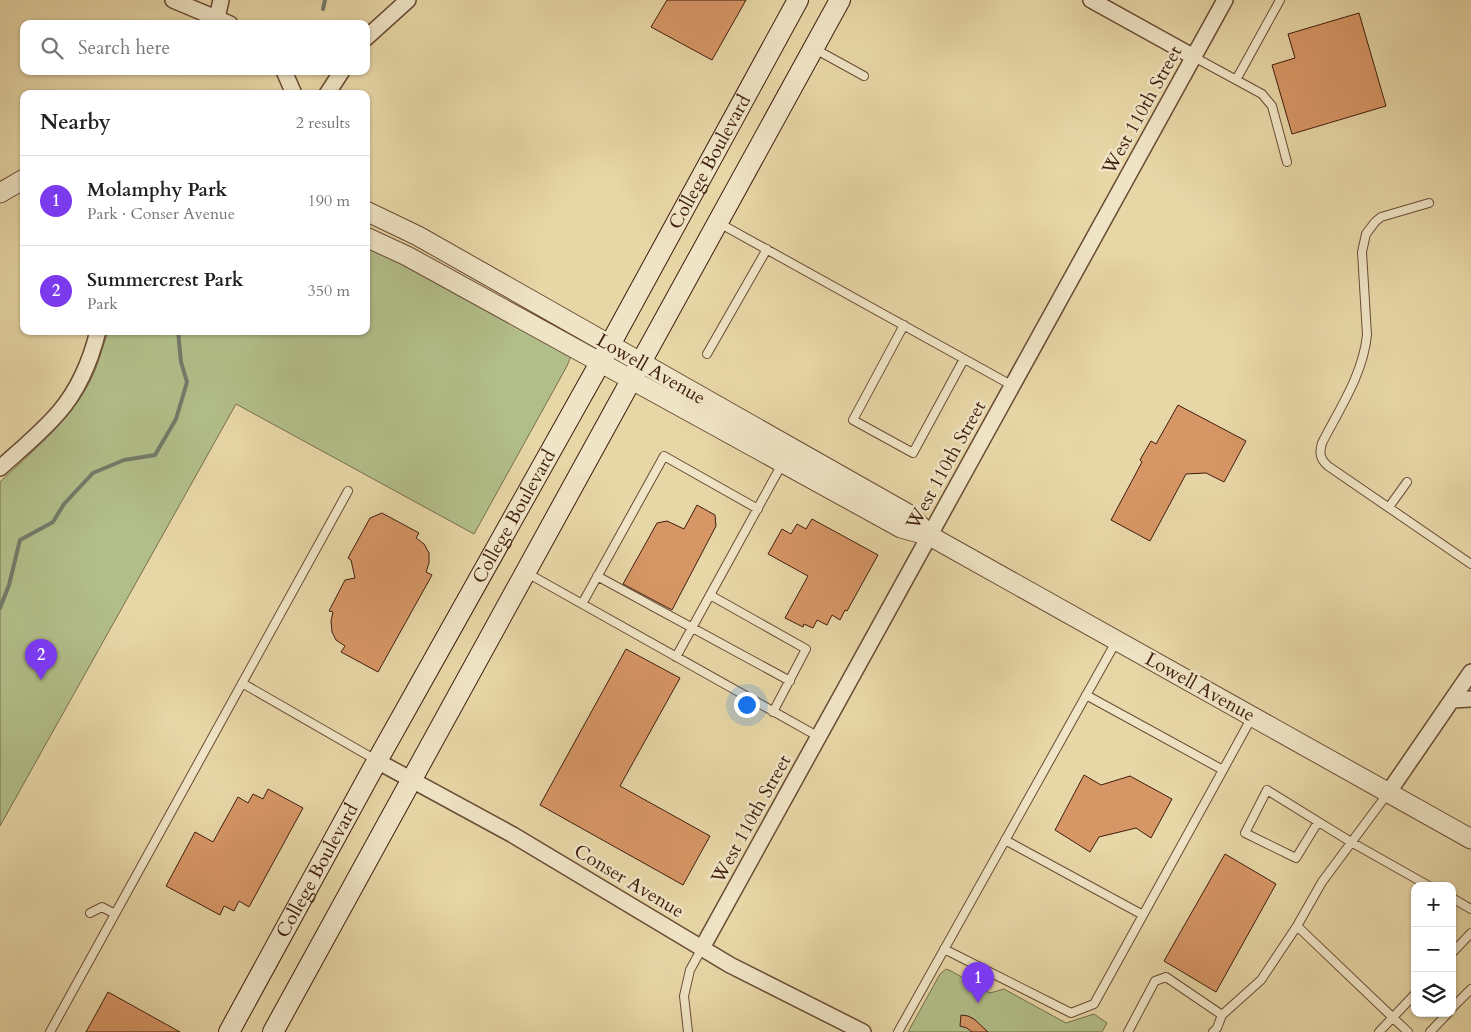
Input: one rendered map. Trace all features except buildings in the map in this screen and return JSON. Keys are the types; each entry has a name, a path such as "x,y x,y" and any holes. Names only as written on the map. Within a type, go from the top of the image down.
{"main road":[{"name":"College Boulevard","path":"229,1032 377,761 605,354 798,0"},
{"name":"College Boulevard","path":"275,1031 840,0"}],"street":[{"path":"173,0 222,20"},
{"path":"221,0 224,20"},
{"path":"370,34 408,0"},
{"path":"1091,0 1194,57"},
{"name":"West 110th Street","path":"702,948 1225,0"},
{"path":"286,75 292,90"},
{"path":"330,90 339,75"},
{"path":"0,193 20,181"},
{"name":"Lowell Avenue","path":"370,213 418,236 605,354"},
{"name":"Lowell Avenue","path":"370,239 605,354 910,515 930,536"},
{"path":"0,468 60,412 87,365 97,335"},
{"name":"Lowell Avenue","path":"636,371 783,463 901,528 930,536 1471,839"},
{"path":"1388,793 1471,672"},
{"path":"1452,700 1471,699"},
{"name":"Conser Avenue","path":"377,761 513,835 730,965 863,1032"}],"lane":[{"path":"1236,80 1280,0"},
{"path":"813,48 864,76"},
{"path":"1194,57 1262,94 1272,106 1287,162"},
{"path":"1429,203 1381,217 1366,234 1362,252 1367,335 1366,349 1358,372 1320,450 1323,462 1328,466 1471,564"},
{"path":"718,222 1012,386"},
{"path":"707,354 766,249"},
{"path":"904,326 853,420 913,453 964,359"},
{"path":"582,604 664,456 758,509"},
{"path":"676,657 783,463"},
{"path":"1390,507 1407,482"},
{"path":"50,1032 348,491"},
{"path":"525,572 819,737"},
{"path":"597,576 790,681"},
{"path":"710,595 806,649 773,712"},
{"path":"898,1032 1117,640"},
{"path":"242,683 377,761"},
{"path":"1086,695 1224,770"},
{"path":"944,949 1071,1013 1094,1004 1252,716"},
{"path":"1318,822 1296,858 1245,832 1267,790 1351,842 1422,882"},
{"path":"1213,1032 1217,1028 1222,1016 1260,980 1297,926 1322,882 1388,793"},
{"path":"1005,840 1143,915"},
{"path":"1456,900 1471,909"},
{"path":"90,913 102,907 115,914"},
{"path":"1297,926 1408,1032"},
{"path":"1456,949 1471,933"},
{"path":"688,1032 684,996 690,970 702,948"},
{"path":"1128,1032 1154,981 1166,977 1222,1016"},
{"path":"1456,1004 1471,988"},
{"path":"1379,1032 1411,998"},
{"path":"1430,1032 1444,1017"}],"green space":[{"path":"370,245 571,356 474,534 236,404 0,826 0,482 48,437 70,412 88,385 107,335 370,335"},
{"path":"946,969 990,993 1004,989 1066,1023 1094,1014 1107,1023 1102,1032 908,1032 940,974"}],"waterway":[{"path":"323,9 325,0"},
{"path":"0,608 9,585 20,540 53,522 64,504 93,473 124,460 155,455 176,419 187,382 181,362 178,335"}],"place":[{"name":"Summercrest Park","path":"41,680"},
{"name":"Molamphy Park","path":"978,1003"}]}
